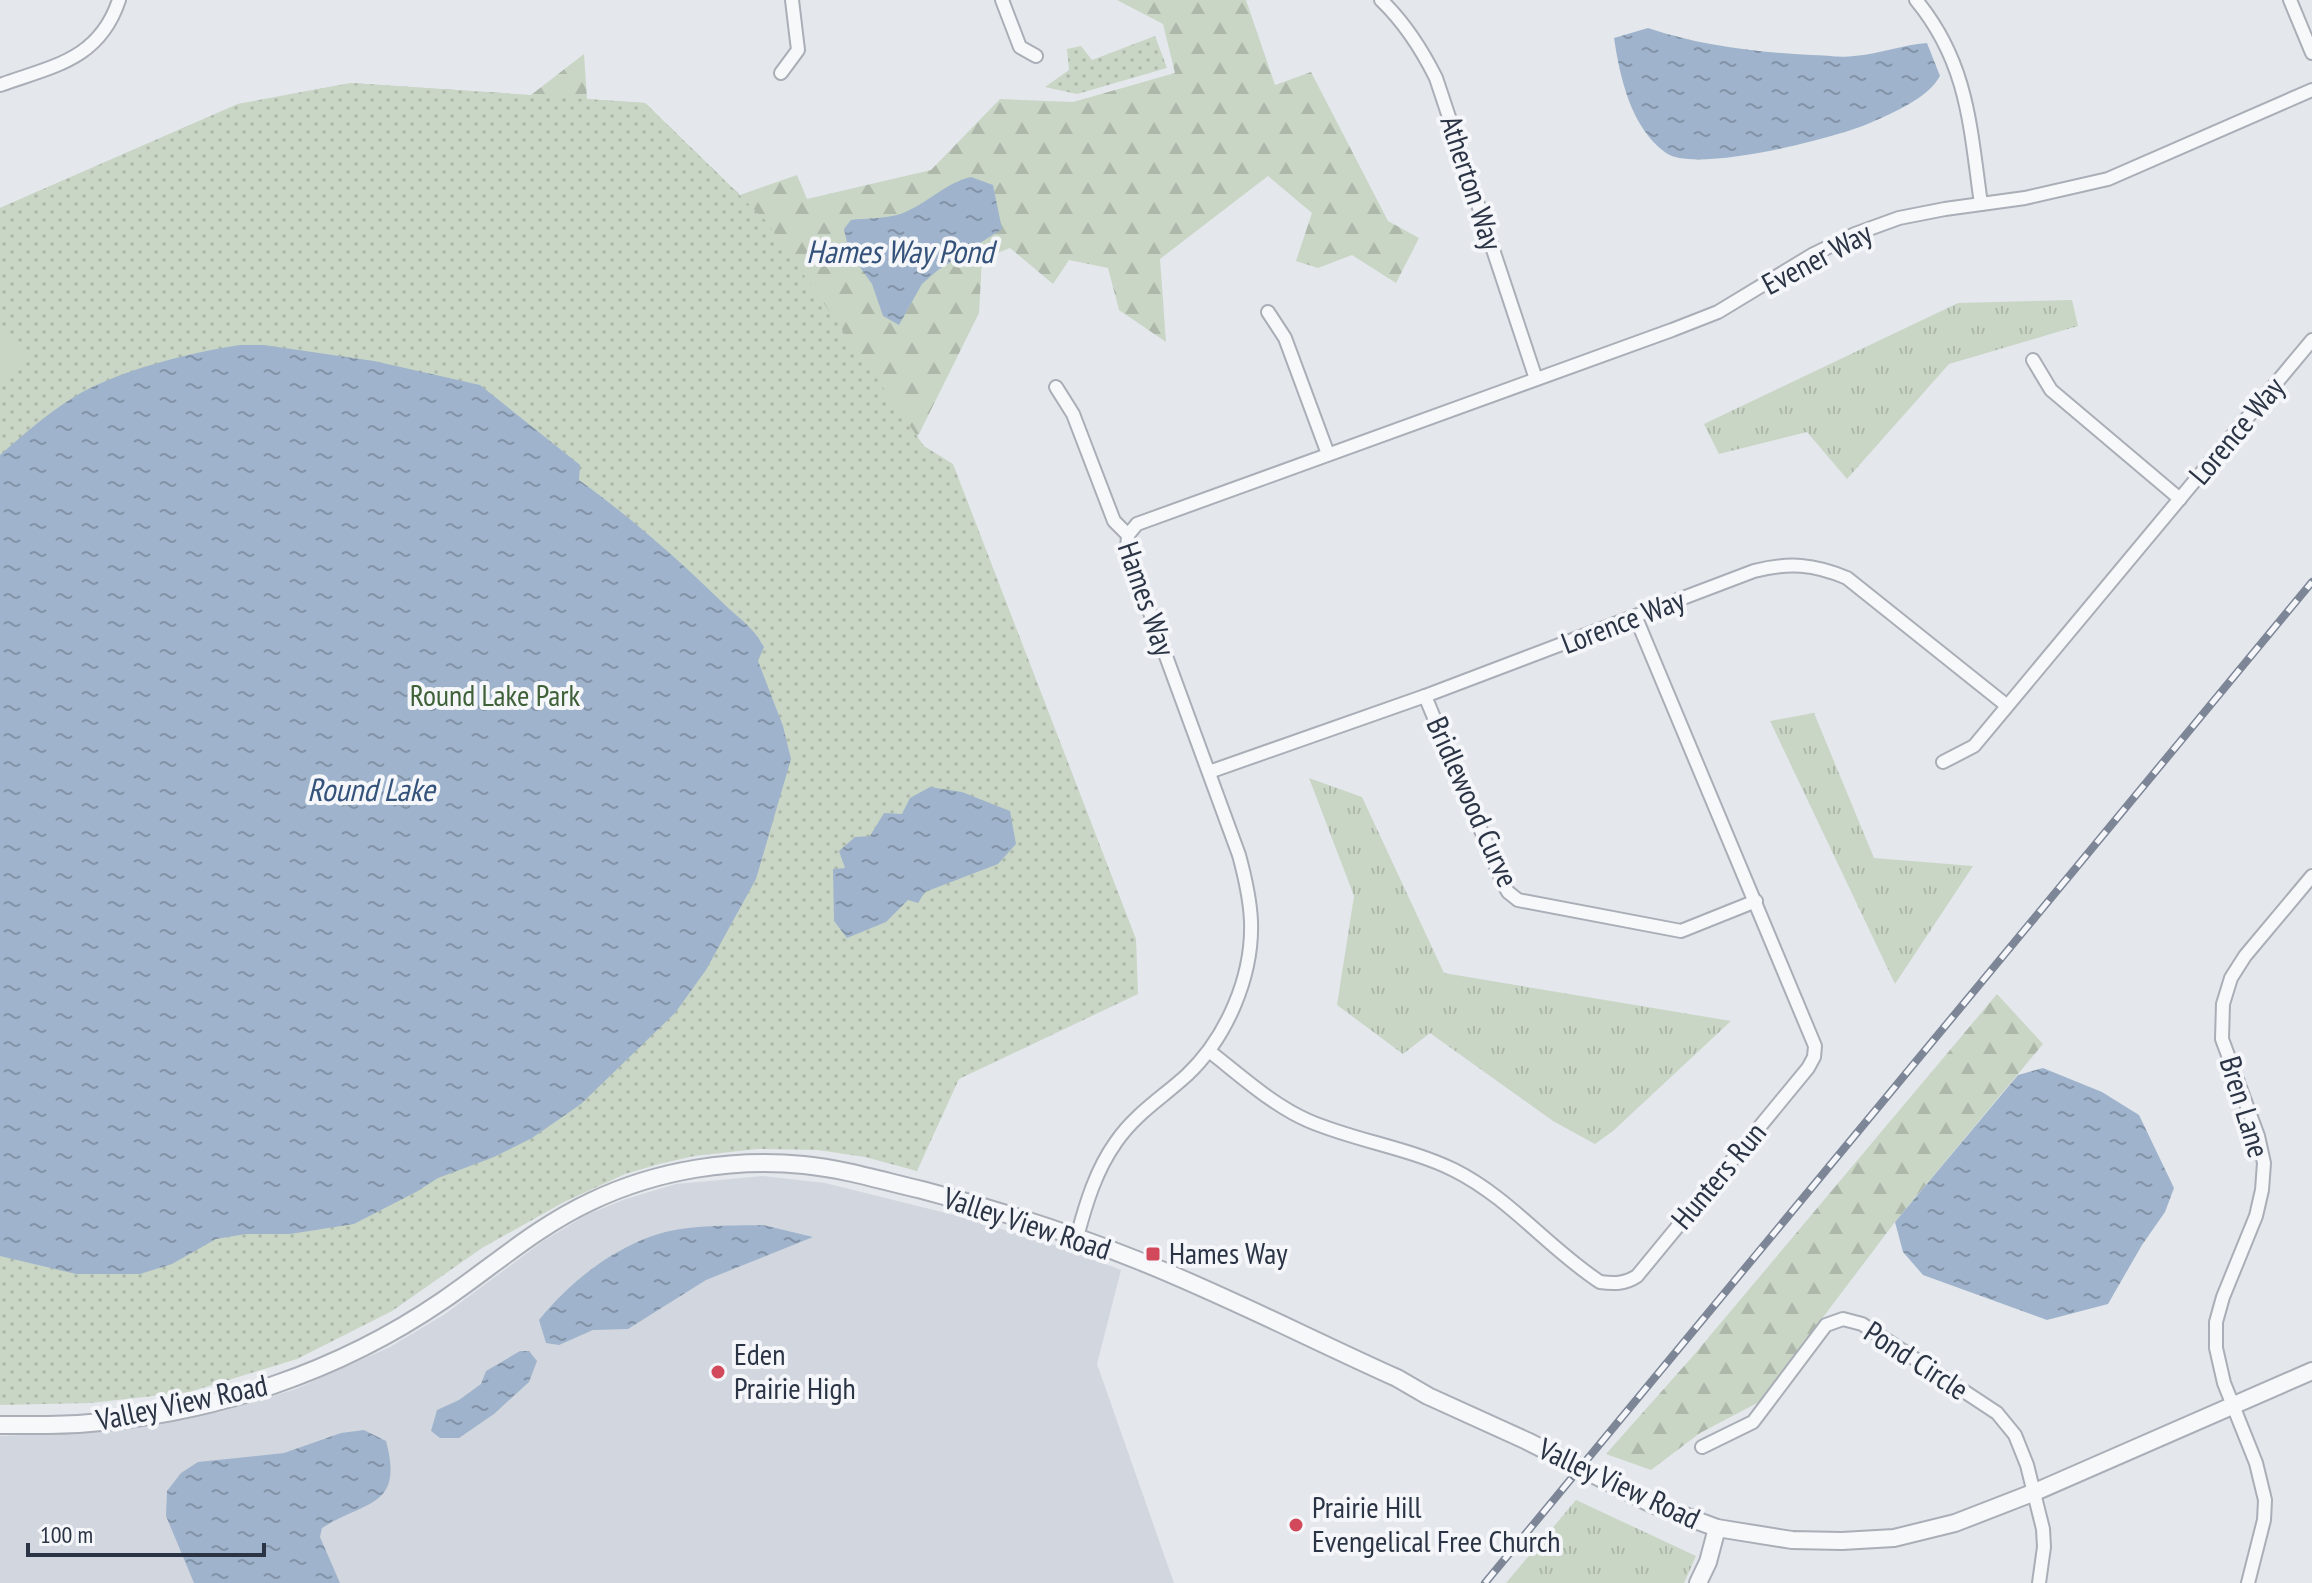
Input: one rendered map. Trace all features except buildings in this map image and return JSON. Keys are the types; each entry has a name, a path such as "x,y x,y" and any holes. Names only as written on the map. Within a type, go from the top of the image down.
{"street":[{"path":"0,85 84,52 101,37 113,18 119,0"},
{"path":"781,73 798,50 792,0"},
{"path":"1002,0 1020,47 1036,56"},
{"name":"Atherton Way","path":"1381,0 1420,44 1436,78 1536,379"},
{"path":"1916,0 1945,43 1959,73 1981,204"},
{"path":"2290,0 2312,53"},
{"name":"Evener Way","path":"1128,535 1137,524 1718,312 1812,255 1855,234 1899,218 2066,190 2108,179 2312,90"},
{"path":"1268,312 1285,338 1328,454"},
{"name":"Lorence Way","path":"1943,762 1974,746 2312,340"},
{"path":"2033,360 2051,390 2180,499"},
{"name":"Hames Way","path":"1056,387 1073,414 1114,521 1128,535 1127,550 1239,855 1248,891 1251,924 1241,988 1228,1018 1209,1051 1188,1074 1138,1116 1116,1142 1093,1184 1077,1237"},
{"name":"Lorence Way","path":"1209,772 1425,696 1754,571 1778,565 1802,564 1847,578 2006,705"},
{"name":"Hunters Run","path":"1209,1051 1286,1109 1310,1121 1434,1162 1475,1182 1498,1197 1600,1282 1628,1281 1647,1263 1808,1068 1815,1046 1636,618"},
{"name":"Bridlewood Curve","path":"1425,696 1502,881 1508,892 1518,900 1681,931 1756,901"},
{"name":"Bren Lane","path":"2248,1583 2264,1520 2265,1500 2262,1481 2224,1383 2216,1348 2216,1322 2256,1216 2264,1163 2258,1136 2222,1039 2223,1004 2231,978 2245,956 2312,876"},
{"name":"Valley View Road","path":"0,1425 86,1424 120,1420 226,1400 292,1379 386,1335 443,1301 514,1247 571,1211 619,1189 699,1168 752,1163 830,1168 975,1204 1077,1237 1163,1271 1397,1378 1428,1396 1527,1441 1652,1504 1717,1528 1792,1540 1894,1538 1955,1523 2035,1492 2312,1371"},
{"name":"Pond Circle","path":"1702,1447 1753,1422 1826,1325 1843,1319 1862,1324 1997,1413 2015,1435 2035,1492"},
{"path":"2035,1492 2044,1547 2039,1583"},
{"path":"1698,1583 1708,1562 1717,1528"}],"shaded area":[{"name":"Eden Prairie High","path":"763,1176 825,1183 962,1217 1058,1246 1121,1270 1097,1364 1174,1583 0,1583 0,1436 93,1432 144,1426 220,1412 296,1389 390,1347 445,1314 542,1242 586,1215 676,1184"}],"green space":[{"path":"1117,0 1246,0 1275,85 1311,72 1388,221 1419,238 1396,283 1352,255 1318,268 1296,261 1312,213 1268,176 1160,259 1166,342 1119,310 1108,268 1069,260 1053,284 1010,248 982,259 979,313 918,436 749,481 0,208 238,104 351,83 531,95 584,54 587,99 645,103 740,195 797,175 807,199 931,170 1000,99 1073,102 1175,73 1163,24"},
{"path":"1155,36 1167,68 1077,94 1045,87 1069,70 1067,49 1081,46 1092,60"},
{"name":"Round Lake Park","path":"351,83 645,103 766,221 924,446 953,464 1136,939 1138,994 959,1079 917,1171 865,1157 818,1150 757,1149 694,1156 659,1164 625,1174 564,1202 482,1248 392,1311 297,1359 189,1392 90,1403 0,1405 0,208 238,104"},
{"path":"2072,300 2078,326 1949,364 1847,479 1807,432 1719,454 1704,424 1958,303"},
{"path":"0,329 25,359 0,378"},
{"path":"1814,713 1874,858 1973,866 1895,984 1770,721"},
{"path":"1309,778 1362,797 1444,973 1731,1021 1613,1131 1595,1144 1553,1121 1430,1033 1403,1054 1337,1005 1354,896"},
{"path":"1997,994 2043,1044 1895,1222 1759,1402 1700,1433 1651,1470 1606,1454 1693,1356"},
{"path":"1576,1500 1696,1556 1684,1583 1506,1583"}],"water":[{"path":"1648,28 1729,47 1838,57 1927,43 1940,76 1927,91 1909,104 1853,129 1766,152 1735,157 1682,158 1666,153 1654,143 1636,116 1624,85 1614,38"},
{"name":"Hames Way Pond","path":"971,177 993,185 1002,229 938,270 922,284 899,325 883,316 872,284 849,252 844,229 851,220 903,213"},
{"name":"Round Lake","path":"240,345 264,345 374,361 480,385 580,465 579,480 653,538 754,633 764,647 758,661 783,726 791,759 756,879 706,970 675,1013 581,1104 532,1138 494,1157 438,1178 354,1224 290,1234 246,1234 216,1239 172,1264 140,1274 76,1274 0,1256 0,455 55,410 91,388 154,364"},
{"path":"930,787 962,792 1010,811 1016,844 998,864 925,892 918,903 908,900 886,922 847,938 834,921 833,869 845,868 839,851 855,837 870,836 884,813 902,814 910,798"},
{"path":"2043,1068 2102,1092 2139,1115 2174,1188 2165,1212 2108,1304 2047,1320 1923,1275 1903,1252 1895,1222 2018,1075"},
{"path":"763,1225 813,1237 706,1280 628,1329 593,1330 559,1345 546,1343 539,1320 576,1281 620,1251 652,1236 679,1229"},
{"path":"520,1351 529,1351 537,1361 529,1382 494,1414 459,1438 440,1438 431,1431 437,1410 459,1400 481,1384 486,1371"},
{"path":"364,1430 386,1441 390,1479 377,1499 322,1528 320,1537 340,1583 194,1583 166,1516 167,1491 181,1473 198,1462 284,1453 341,1433"}],"railway":[{"path":"1485,1583 2312,582"}],"place":[{"name":"Hames Way","path":"1153,1254"},
{"name":"Eden Prairie High","path":"718,1372"},
{"name":"Prairie Hill Evengelical Free Church","path":"1296,1525"}]}
